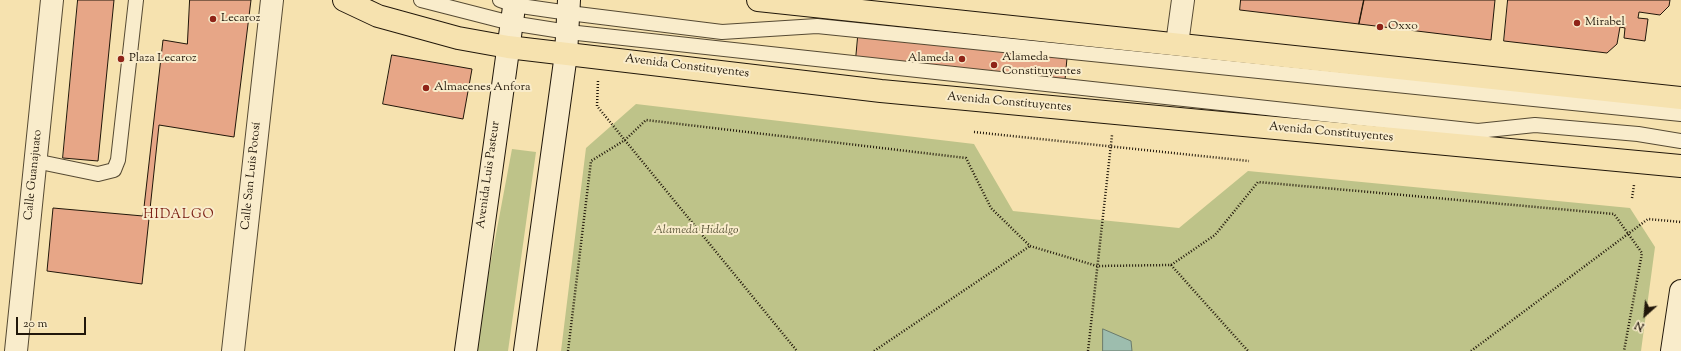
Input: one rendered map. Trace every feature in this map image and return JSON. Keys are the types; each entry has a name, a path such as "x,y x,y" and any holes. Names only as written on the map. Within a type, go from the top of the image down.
{"main road":[{"name":"Avenida Constituyentes","path":"344,0 378,16 458,38 508,47 881,91 1681,166"},
{"path":"758,0 1681,98"}],"street":[{"name":"Calle Guanajuato","path":"16,351 52,0"},
{"name":"Calle San Luis Potosí","path":"233,351 272,0"},
{"path":"1177,44 1183,0"},
{"name":"Avenida Luis Pasteur","path":"466,351 508,47 510,7"},
{"path":"525,351 566,54 569,15"},
{"path":"1676,340 1680,304"}],"lane":[{"path":"35,161 98,174 114,170 118,160 136,0"},
{"path":"421,0 510,7 1478,131 1535,125 1638,134 1681,141"},
{"path":"510,7 722,32 817,26 1681,114"}],"path":[{"path":"597,106 797,351"},
{"path":"568,351 591,161 625,140 646,120 966,158 991,208 1030,246 1097,266 1171,265 1215,235 1258,182 1614,214 1642,253 1624,351"},
{"path":"974,132 1249,161"},
{"path":"1088,351 1110,146"},
{"path":"1471,351 1648,220 1681,222"},
{"path":"874,351 1030,246"},
{"path":"1171,265 1248,351"}],"green space":[{"name":"Alameda Hidalgo","path":"636,104 974,144 1013,211 1179,228 1248,171 1630,208 1655,247 1641,351 561,351 586,148"},
{"path":"512,149 536,152 508,351 474,351"}],"shaded area":[{"path":"1103,329 1131,341 1132,351 1103,351"}],"building":[{"path":"78,0 114,0 98,161 63,158"},
{"path":"190,0 251,0 234,137 159,125 142,284 47,271 53,208 143,216 163,40 187,44"},
{"path":"1241,0 1364,0 1359,24 1240,10"},
{"path":"1364,0 1495,0 1491,40 1359,24"},
{"name":"Mirabel","path":"1508,0 1670,0 1669,6 1660,15 1639,12 1638,18 1648,19 1645,41 1624,38 1625,28 1620,27 1617,44 1607,53 1504,41"},
{"name":"Alameda Constituyentes","path":"858,37 1067,58 1065,80 856,59"},
{"path":"392,55 472,69 463,119 383,104"}],"place":[{"name":"Lecaroz","path":"213,19"},
{"name":"Mirabel","path":"1577,23"},
{"name":"Oxxo","path":"1380,27"},
{"name":"Plaza Lecaroz","path":"121,59"},
{"name":"Alameda","path":"962,59"},
{"name":"Alameda Constituyentes","path":"994,65"},
{"name":"Almacenes Anfora","path":"426,88"}],"district":[{"name":"HIDALGO","path":"179,216"}]}
